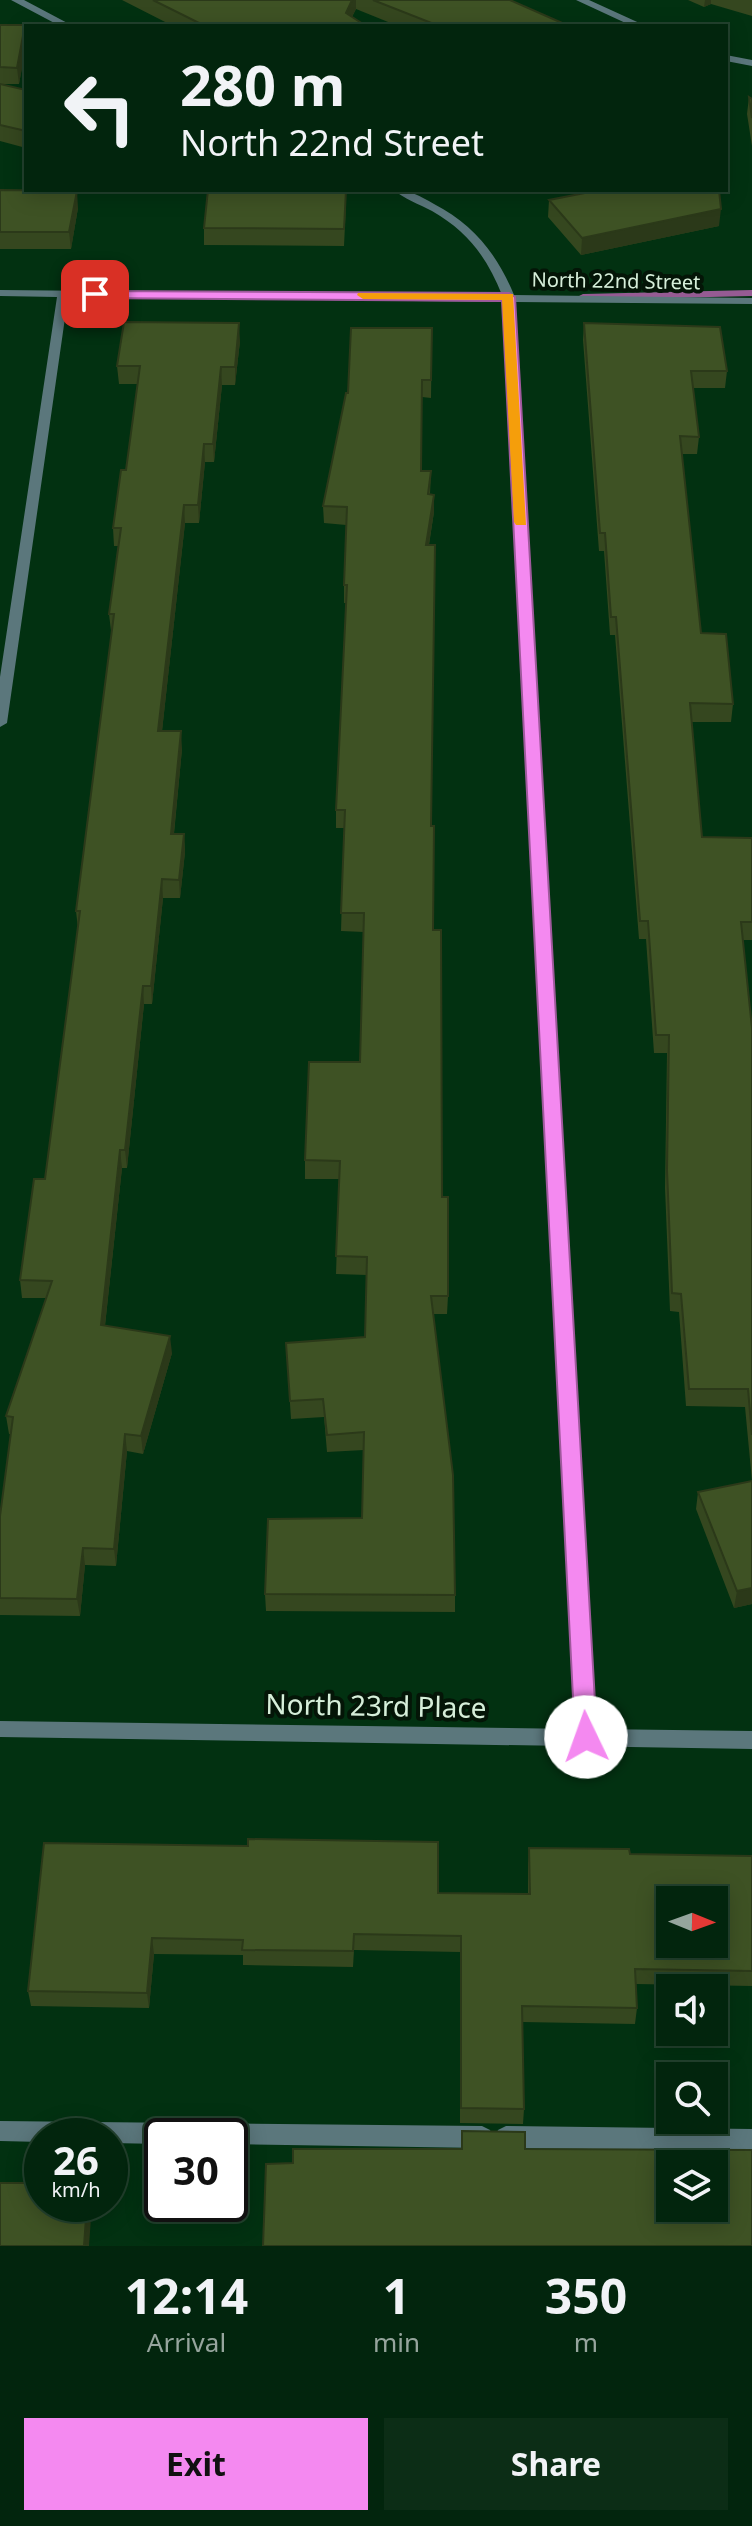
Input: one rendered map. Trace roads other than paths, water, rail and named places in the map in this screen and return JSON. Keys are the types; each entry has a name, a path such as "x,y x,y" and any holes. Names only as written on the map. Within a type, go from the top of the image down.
{"street":[{"path":"16,0 64,24"},
{"path":"581,0 636,24"},
{"path":"728,58 752,63"},
{"path":"403,192 439,210 479,238 500,271 509,297 586,1737"},
{"name":"North 22nd Street","path":"0,293 752,301"},
{"path":"0,723 63,293"},
{"name":"North 23rd Place","path":"0,1729 752,1740"},
{"path":"0,2131 752,2140"}],"waterway":[{"path":"583,297 752,293"}]}
